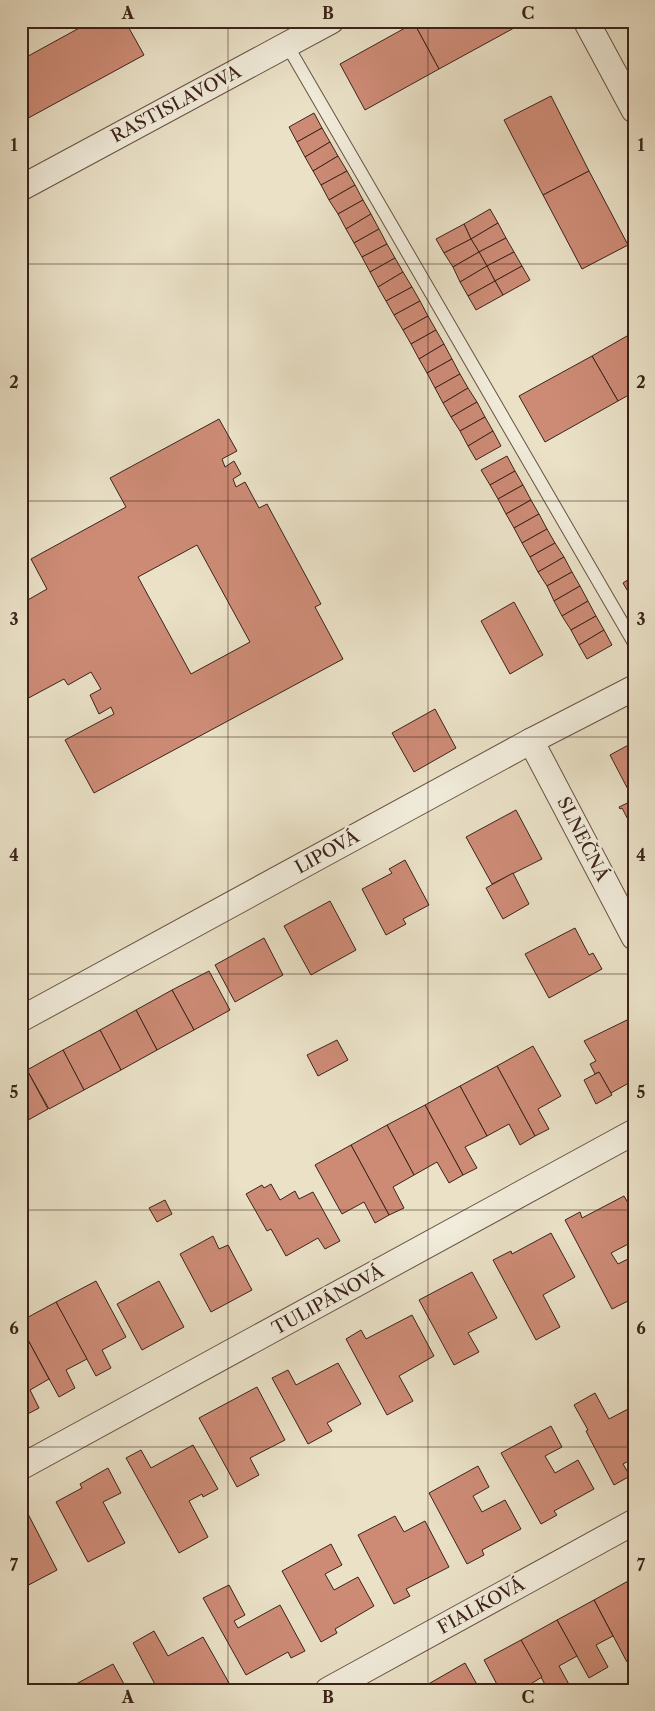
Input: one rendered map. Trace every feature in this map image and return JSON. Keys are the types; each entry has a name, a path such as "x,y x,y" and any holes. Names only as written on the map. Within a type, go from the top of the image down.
{"street":[{"name":"RASTISLAVOVA","path":"21,188 331,21"},
{"path":"586,21 634,110"},
{"name":"LIPOVÁ","path":"21,1019 531,741 634,688"},
{"name":"SLNEČNÁ","path":"531,741 634,938"},
{"name":"TULIPÁNOVÁ","path":"21,1467 634,1132"},
{"name":"FIALKOVÁ","path":"328,1690 634,1522"}],"lane":[{"path":"287,45 634,643"}],"building":[{"path":"92,21 125,21 144,55 21,122 21,60"},
{"path":"418,21 510,21 514,28 439,69 414,23"},
{"path":"414,23 439,69 365,110 340,64"},
{"path":"551,96 589,171 543,195 504,120"},
{"path":"314,113 322,128 297,142 289,127"},
{"path":"322,128 330,142 305,157 297,142"},
{"path":"330,142 338,156 313,171 305,157"},
{"path":"338,156 347,171 321,185 313,171"},
{"path":"347,171 355,185 329,200 321,185"},
{"path":"589,171 628,245 582,269 543,195"},
{"path":"355,185 363,200 338,214 329,200"},
{"path":"363,200 371,214 346,229 338,214"},
{"path":"490,209 498,223 471,239 464,224"},
{"path":"371,214 379,229 354,243 346,229"},
{"path":"498,223 506,238 479,252 471,239"},
{"path":"464,224 471,239 444,253 436,239"},
{"path":"379,229 387,244 362,257 354,243"},
{"path":"506,238 514,252 487,266 479,252"},
{"path":"471,239 479,252 453,267 444,253"},
{"path":"387,244 395,258 370,272 362,257"},
{"path":"479,252 487,266 460,282 453,267"},
{"path":"514,252 522,266 495,281 487,266"},
{"path":"395,258 403,272 378,287 370,272"},
{"path":"487,266 495,281 468,296 460,282"},
{"path":"522,266 530,280 503,295 495,281"},
{"path":"403,272 412,287 386,301 378,287"},
{"path":"495,281 503,295 476,310 468,296"},
{"path":"412,287 420,301 394,315 386,301"},
{"path":"420,301 428,316 403,330 394,315"},
{"path":"428,316 436,330 411,344 403,330"},
{"path":"436,330 444,344 419,359 411,344"},
{"path":"634,332 634,392 618,401 592,356"},
{"path":"444,344 452,359 427,373 419,359"},
{"path":"592,356 618,401 545,442 519,396"},
{"path":"452,359 460,374 435,388 427,373"},
{"path":"460,374 468,388 443,403 435,388"},
{"path":"468,388 477,402 451,417 443,403"},
{"path":"477,402 485,417 460,431 451,417"},
{"path":"485,417 493,431 468,446 460,431"},
{"path":"219,419 237,451 222,459 225,467 234,461 241,474 233,479 236,487 245,482 259,508 267,504 321,604 315,607 343,659 94,793 65,740 114,714 111,707 99,714 90,695 101,689 91,672 68,685 64,679 21,702 21,593 26,601 47,589 31,559 126,507 110,478","holes":["197,545 250,642 191,674 138,577"]},
{"path":"493,431 501,446 476,460 468,446"},
{"path":"507,456 515,471 490,485 481,470"},
{"path":"515,471 523,485 498,499 490,485"},
{"path":"523,485 531,500 506,514 498,499"},
{"path":"531,500 539,514 514,528 506,514"},
{"path":"539,514 547,529 522,543 514,528"},
{"path":"547,529 555,543 530,557 522,543"},
{"path":"555,543 564,557 538,572 530,557"},
{"path":"564,557 572,572 547,586 538,572"},
{"path":"572,572 580,586 554,601 547,586"},
{"path":"634,576 634,602 623,583"},
{"path":"580,586 588,601 562,616 554,601"},
{"path":"588,601 596,616 571,630 562,616"},
{"path":"514,602 543,655 510,674 481,621"},
{"path":"596,616 604,630 579,645 571,630"},
{"path":"604,630 612,645 587,659 579,645"},
{"path":"435,709 456,748 414,772 392,733"},
{"path":"634,742 634,799 633,799 610,755"},
{"path":"634,800 634,831 622,808 620,809 619,807"},
{"path":"516,810 542,859 492,884 466,837"},
{"path":"405,860 429,905 403,919 406,924 386,935 362,889 392,873 389,869"},
{"path":"513,873 529,904 503,919 486,888"},
{"path":"330,901 356,950 311,975 284,926"},
{"path":"575,928 589,955 593,953 602,969 549,998 525,954"},
{"path":"264,938 283,975 235,1002 215,965"},
{"path":"209,971 230,1010 194,1030 172,990"},
{"path":"172,990 194,1030 157,1050 136,1010"},
{"path":"136,1010 157,1050 121,1070 100,1030"},
{"path":"627,1020 634,1032 634,1080 611,1093 599,1072 595,1074 590,1064 596,1061 584,1041"},
{"path":"100,1030 121,1070 84,1090 63,1050"},
{"path":"337,1040 348,1060 318,1076 307,1055"},
{"path":"533,1046 561,1096 538,1109 549,1129 535,1136 497,1066"},
{"path":"63,1050 84,1090 49,1109 27,1070"},
{"path":"497,1066 535,1136 520,1145 509,1124 487,1136 460,1086"},
{"path":"27,1070 48,1109 21,1124 21,1073"},
{"path":"599,1072 612,1095 596,1104 584,1080"},
{"path":"460,1086 487,1136 465,1147 477,1168 463,1175 425,1105"},
{"path":"425,1105 463,1175 449,1183 437,1162 414,1175 387,1125"},
{"path":"387,1125 414,1175 393,1187 404,1208 389,1215 351,1145"},
{"path":"351,1145 389,1215 375,1223 364,1202 342,1214 315,1165"},
{"path":"271,1184 280,1200 295,1191 299,1199 313,1192 340,1241 325,1249 318,1238 286,1256 271,1229 267,1231 246,1194 262,1185 264,1188"},
{"path":"624,1196 634,1213 634,1241 611,1253 618,1264 628,1259 634,1269 634,1298 612,1309 565,1220 580,1212 582,1218"},
{"path":"165,1200 172,1214 157,1222 149,1208"},
{"path":"551,1233 575,1277 543,1295 560,1327 536,1340 493,1260 511,1251 512,1254"},
{"path":"213,1236 219,1249 228,1245 252,1290 211,1312 180,1254"},
{"path":"472,1272 497,1318 468,1333 479,1352 454,1365 419,1300"},
{"path":"96,1281 126,1337 102,1350 111,1368 96,1376 56,1302"},
{"path":"159,1281 184,1327 142,1350 117,1304"},
{"path":"56,1302 87,1359 66,1370 75,1388 59,1397 21,1327 21,1321"},
{"path":"412,1315 434,1356 399,1376 413,1401 387,1415 346,1339 361,1330 366,1339"},
{"path":"21,1327 49,1379 30,1390 39,1408 22,1417"},
{"path":"338,1363 361,1404 327,1423 332,1431 308,1444 272,1378 288,1370 296,1385"},
{"path":"257,1387 285,1440 250,1458 259,1475 237,1487 199,1418"},
{"path":"595,1393 609,1419 634,1406 634,1458 623,1464 630,1476 614,1485 574,1405"},
{"path":"551,1426 562,1447 545,1456 555,1473 578,1460 594,1489 554,1511 557,1515 541,1524 501,1453"},
{"path":"193,1445 218,1489 203,1497 202,1494 189,1501 208,1537 179,1553 126,1458 141,1450 151,1468"},
{"path":"478,1466 489,1487 473,1496 482,1512 505,1500 521,1529 482,1550 484,1555 467,1564 429,1493"},
{"path":"108,1468 121,1493 103,1502 125,1543 88,1562 56,1502 82,1488 80,1484"},
{"path":"27,1512 57,1570 21,1589 21,1516"},
{"path":"395,1516 404,1532 425,1521 449,1567 406,1589 410,1596 394,1604 358,1535"},
{"path":"331,1544 342,1565 325,1574 334,1590 358,1577 374,1606 335,1629 337,1633 321,1642 282,1571"},
{"path":"630,1580 634,1587 634,1625 631,1626 634,1631 634,1658 627,1662 594,1600"},
{"path":"229,1585 245,1615 234,1621 238,1628 280,1605 305,1651 291,1658 288,1652 246,1675 203,1598"},
{"path":"594,1600 613,1636 596,1645 608,1667 589,1678 557,1620"},
{"path":"557,1620 577,1656 559,1666 572,1690 548,1690 521,1640"},
{"path":"154,1631 168,1656 203,1637 233,1690 158,1690 133,1643"},
{"path":"521,1640 542,1677 524,1688 525,1690 500,1690 484,1660"},
{"path":"465,1663 480,1690 418,1690"},
{"path":"113,1664 124,1684 115,1690 65,1690"}]}
